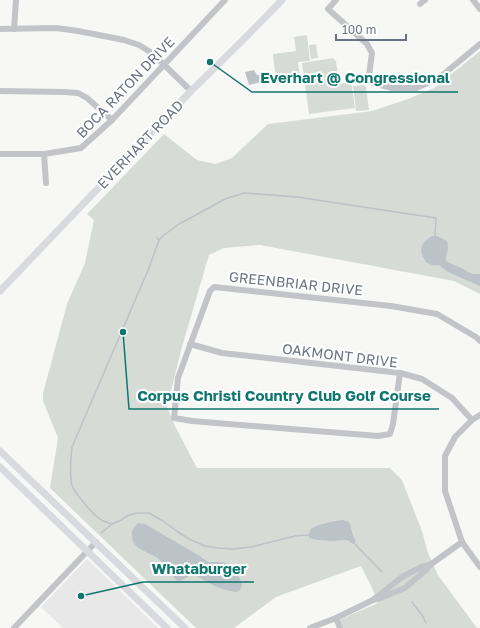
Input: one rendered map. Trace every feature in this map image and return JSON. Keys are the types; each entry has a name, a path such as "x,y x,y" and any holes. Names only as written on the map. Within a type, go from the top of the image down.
{"main road":[{"name":"EVERHART ROAD","path":"0,291 191,91 282,0"},
{"path":"0,451 185,628"},
{"path":"0,467 167,628"}],"street":[{"path":"14,29 16,0"},
{"name":"BOCA RATON DRIVE","path":"0,154 44,154 81,148 112,120 225,0"},
{"path":"336,0 328,9 370,48 372,53 369,76 373,83 392,88 416,88 439,78 480,44"},
{"path":"473,0 480,9"},
{"path":"0,29 56,28 124,40 139,45 152,53 191,91"},
{"path":"0,91 78,93 87,98 112,120"},
{"path":"44,154 46,183"},
{"name":"GREENBRIAR DRIVE","path":"400,374 393,424 390,434 378,436 192,421 174,418 178,378 210,291 214,287 391,306 437,314 476,337 480,341"},
{"name":"OAKMONT DRIVE","path":"190,344 222,353 400,374 422,379 452,398 472,420"},
{"path":"480,415 472,420 455,437 445,456 444,491 462,542 480,567"},
{"path":"15,628 96,542"},
{"path":"373,600 378,594 402,577 430,564 462,542"},
{"path":"310,628 336,618 373,600 405,588 427,569 430,564"},
{"path":"336,618 340,628"}],"shaded area":[{"path":"307,35 310,61 298,62 300,77 276,80 273,54 296,51 294,37"},
{"path":"316,44 318,58 311,59 309,46"},
{"path":"480,51 480,294 454,281 260,245 224,248 209,255 182,347 167,407 197,468 390,468 402,480 422,531 428,553 438,575 477,628 343,628 339,620 378,603 361,566 276,597 234,628 196,628 50,488 58,438 43,401 43,393 67,304 85,263 94,220 87,214 164,134 197,160 215,164 232,158 268,124 372,111 408,99 434,88"},
{"path":"333,58 336,61 339,84 351,82 355,108 309,114 302,63"},
{"path":"254,70 257,75 263,75 264,81 249,85 245,72"},
{"path":"364,85 366,87 369,110 356,111 353,86"},
{"path":"432,236 437,236 447,241 448,247 446,261 473,274 480,274 480,286 448,272 439,265 432,265 427,262 423,257 421,250 424,242"},
{"path":"343,520 349,522 356,541 353,544 346,540 333,541 309,538 310,531 315,527"},
{"path":"138,523 145,524 208,562 222,562 229,564 233,567 240,579 242,585 240,590 237,592 229,591 210,584 190,573 188,577 178,582 160,560 139,548 133,542 132,531"},
{"path":"87,559 158,628 63,628 41,607"}],"waterway":[{"path":"157,238 159,240 179,224 225,199 244,193 297,197 436,218 435,236"},
{"path":"159,240 149,268 72,447 70,466 72,485 74,489 90,510 103,521 112,524 129,515 136,513 149,513 189,539 205,546 233,549 251,547 295,536 309,535"},
{"path":"101,533 112,524"},
{"path":"353,542 382,572"},
{"path":"412,602 426,623"}],"place":[{"name":"Everhart @ Congressional","path":"210,62"},
{"name":"Corpus Christi Country Club Golf Course","path":"123,332"},
{"name":"Whataburger","path":"81,596"}]}
